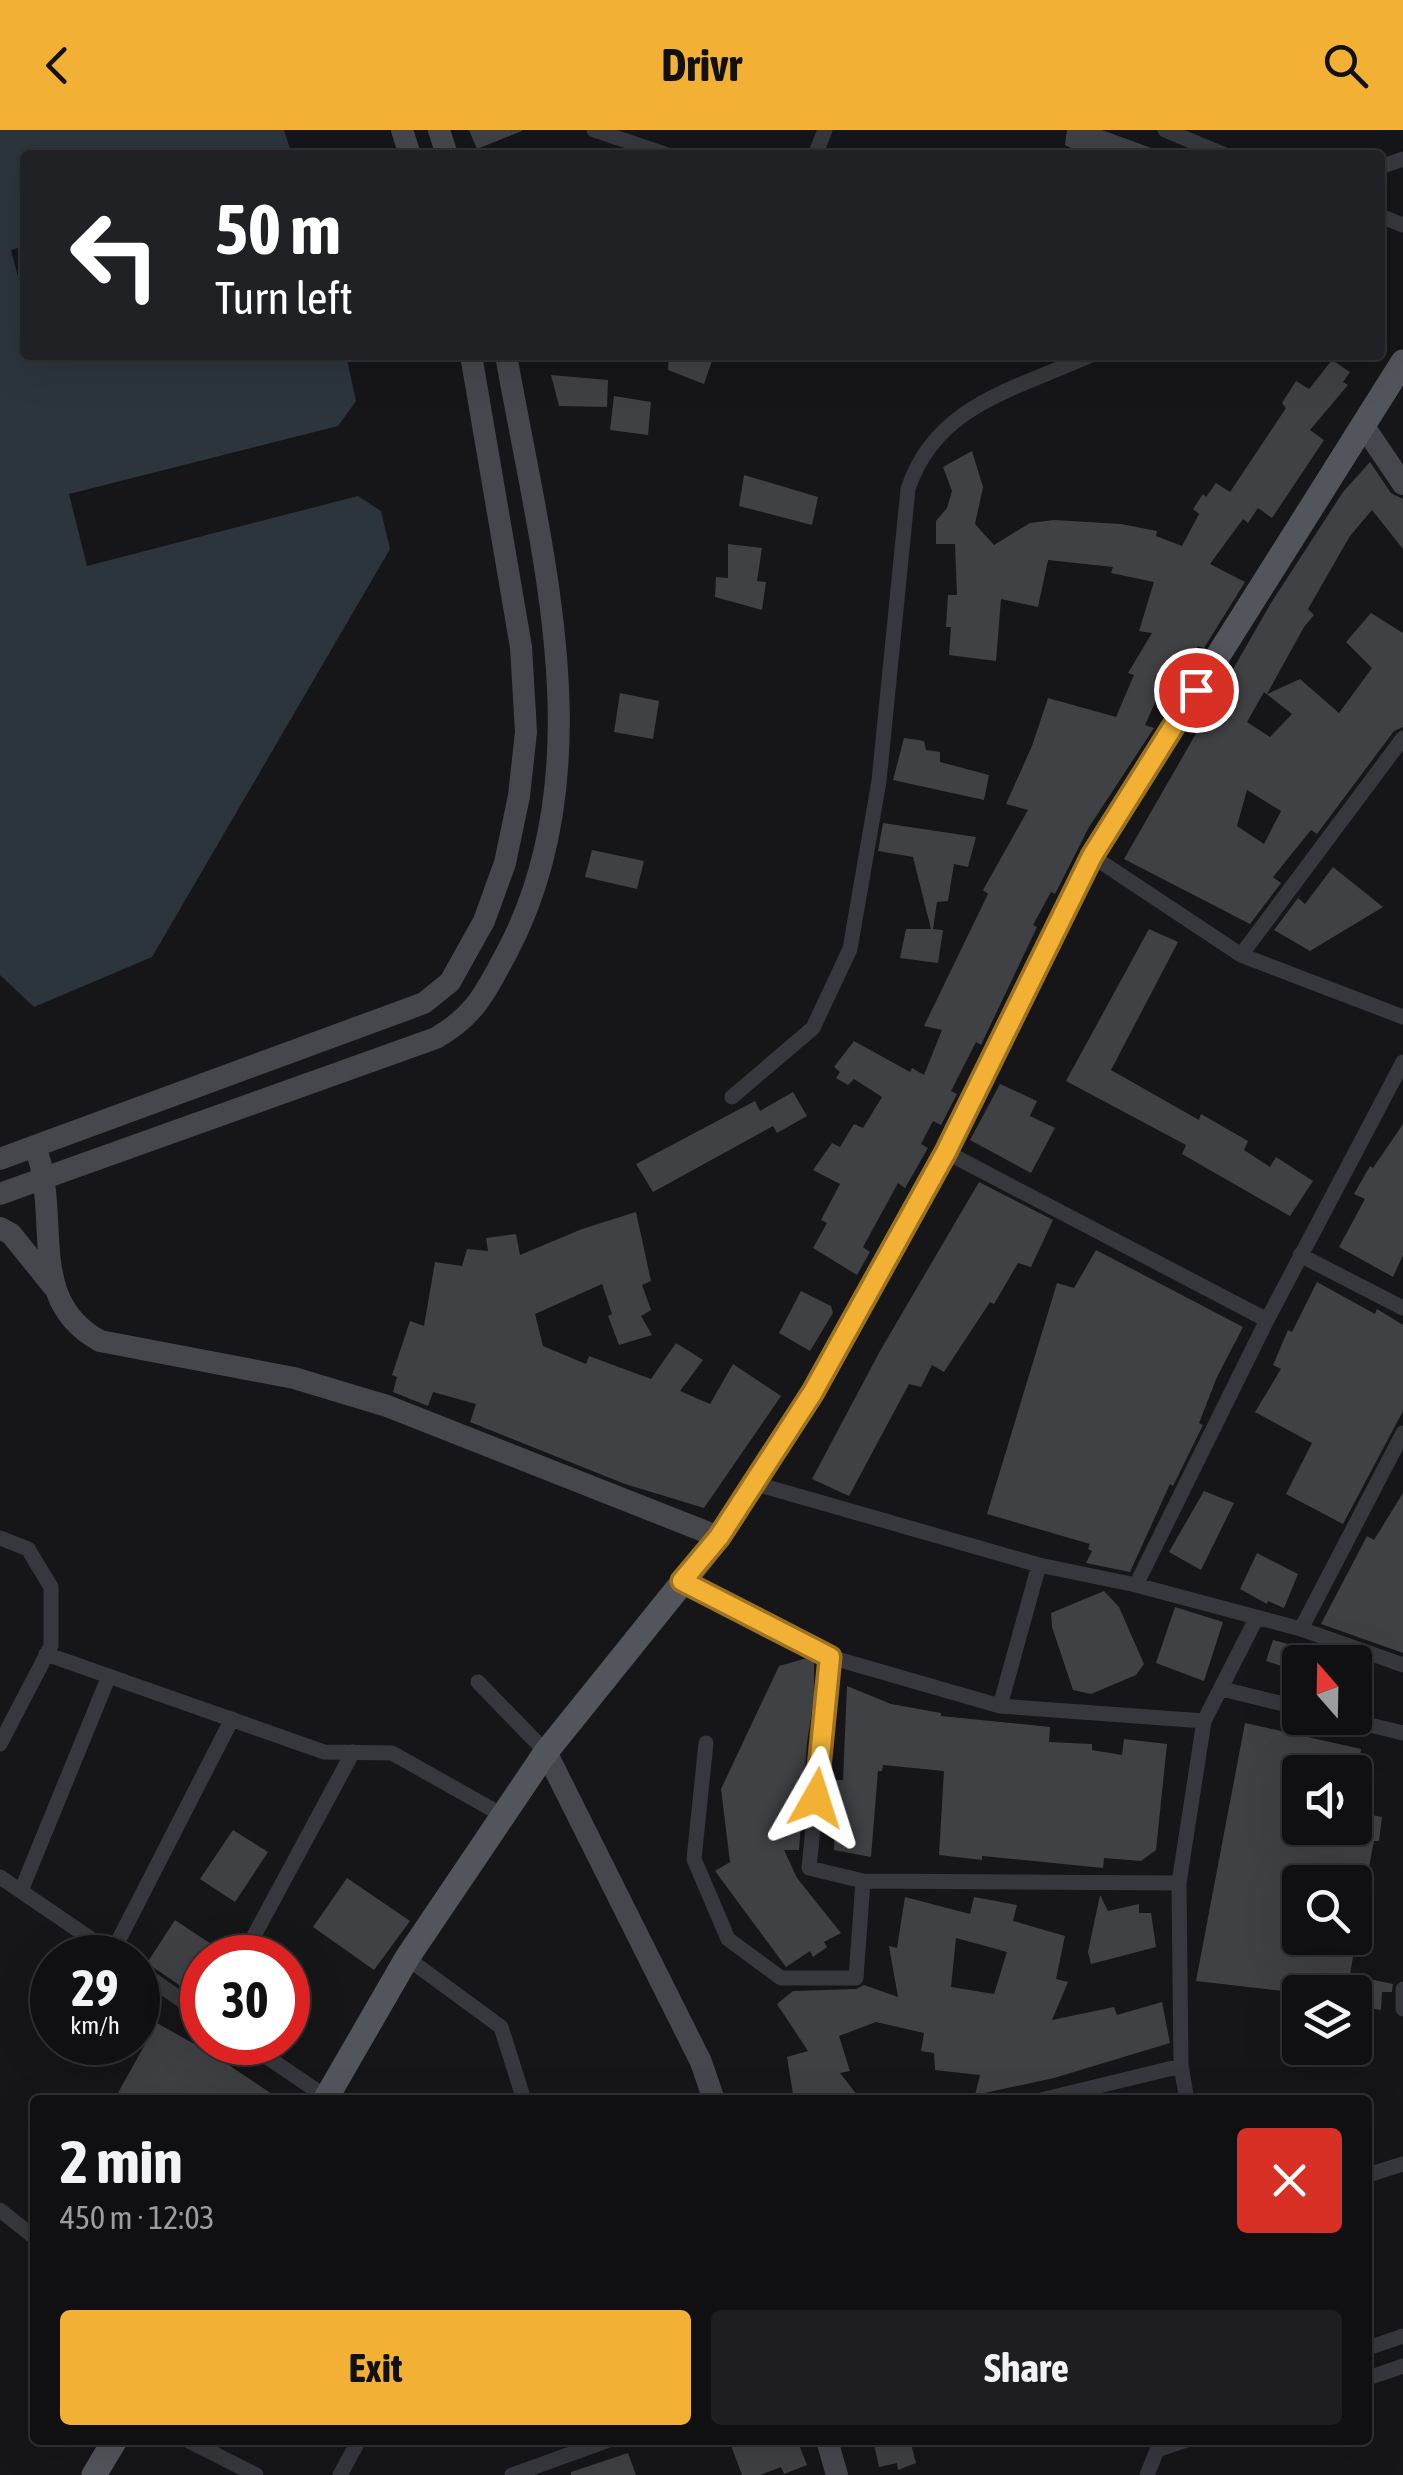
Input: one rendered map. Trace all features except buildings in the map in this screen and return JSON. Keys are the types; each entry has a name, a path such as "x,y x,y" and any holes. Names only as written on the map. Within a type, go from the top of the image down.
{"main road":[{"path":"327,2095 407,1958 546,1752 719,1537 813,1392 946,1152 1092,856 1402,362"},
{"path":"94,2475 111,2445"}],"street":[{"path":"594,130 653,150"},
{"path":"1166,130 1213,150"},
{"path":"0,1159 424,1004 450,982 484,921 505,863 519,796 526,732 522,647 472,360"},
{"path":"0,1194 436,1038 462,1023 482,1000 519,930 538,874 554,798 562,730 556,640 507,360"},
{"path":"732,1097 813,1028 850,949 878,781 908,489 913,472 930,442 954,418 1079,360"},
{"path":"1363,425 1403,484"},
{"path":"1242,955 1403,738"},
{"path":"1092,856 1242,955 1403,1017"},
{"path":"1136,1584 1267,1320 1403,1062"},
{"path":"35,1146 44,1179 46,1243 58,1293 67,1315 80,1330 100,1341 294,1378 387,1406 719,1537"},
{"path":"946,1152 1267,1320"},
{"path":"0,1228 11,1234 58,1293"},
{"path":"1300,1256 1403,1308"},
{"path":"1302,1629 1403,1434"},
{"path":"753,1483 1039,1565 1136,1584 1302,1629 1403,1665"},
{"path":"0,1538 28,1549 51,1587 51,1646 0,1744"},
{"path":"1000,1706 1039,1565"},
{"path":"682,1581 830,1657 1000,1706 1204,1721"},
{"path":"1185,2095 1181,2066 1179,1883 1204,1721 1256,1619"},
{"path":"46,1654 324,1752 392,1752 504,1816"},
{"path":"830,1657 809,1868 863,1881 1179,1883"},
{"path":"21,1891 109,1676"},
{"path":"478,1682 546,1752 701,2062 712,2095"},
{"path":"1222,1689 1282,1704"},
{"path":"126,1935 232,1719"},
{"path":"1372,1725 1403,1732"},
{"path":"706,1744 694,1858 728,1939 781,1978 856,1978 863,1881"},
{"path":"254,1935 352,1752"},
{"path":"0,1877 86,1935"},
{"path":"407,1958 501,2028 522,2095"},
{"path":"1403,1989 1403,2010"},
{"path":"277,2065 319,2095"},
{"path":"1062,2095 1181,2066"},
{"path":"1372,2175 1403,2164"},
{"path":"0,2210 30,2234"},
{"path":"1372,2347 1403,2336"},
{"path":"1372,2377 1403,2366"},
{"path":"198,2445 256,2475"},
{"path":"340,2475 356,2445"},
{"path":"512,2475 595,2445"},
{"path":"828,2445 837,2475"},
{"path":"1148,2475 1159,2445"}],"shaded area":[{"path":"0,130 284,130 290,150 20,150 20,247 11,250 20,285 20,360 347,360 356,401 338,426 69,494 87,566 358,496 381,511 390,549 152,957 34,1007 0,975"}],"route":[{"path":"816,1798 830,1657 682,1581 719,1537 813,1392 946,1152 1092,856 1196,690"}]}
